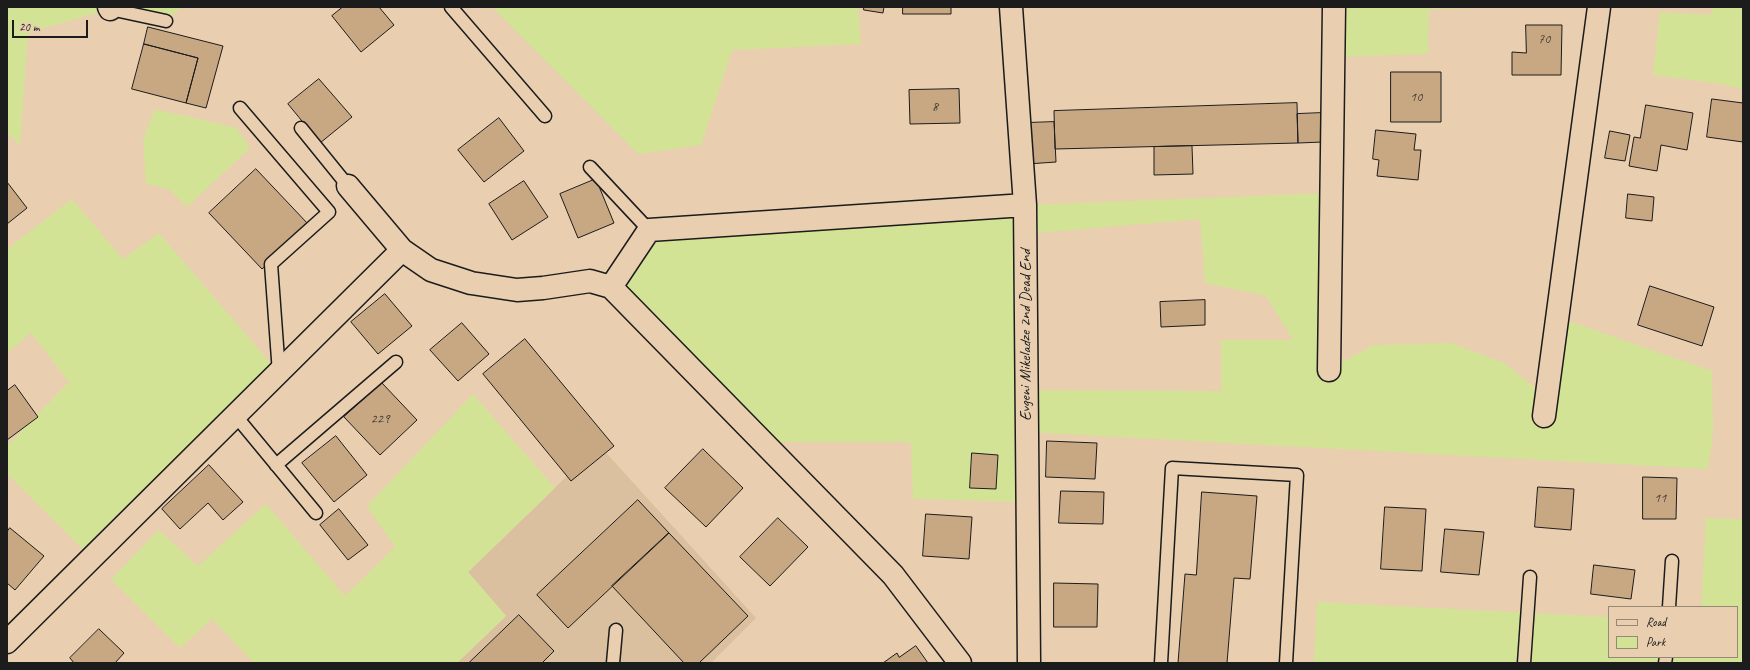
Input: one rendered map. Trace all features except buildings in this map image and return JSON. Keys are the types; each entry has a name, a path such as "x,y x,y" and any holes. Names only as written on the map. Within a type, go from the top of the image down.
{"street":[{"name":"Evgeni Mikeladze 2nd Dead End","path":"1011,7 1025,205 1029,663"},
{"path":"1329,370 1334,7"},
{"path":"1544,416 1600,7"},
{"path":"348,186 402,250 431,270 471,283 517,290 590,281 611,287 893,575 960,663"},
{"path":"611,287 649,230 1025,205"},
{"path":"7,642 402,250"}],"lane":[{"path":"451,7 545,116"},
{"path":"110,8 166,21"},
{"path":"240,108 329,212 271,264 278,373"},
{"path":"301,128 348,186"},
{"path":"590,166 649,230"},
{"path":"276,465 396,362"},
{"path":"235,415 316,513"},
{"path":"1161,663 1172,468 1297,475 1286,663"},
{"path":"1669,606 1672,561"},
{"path":"1524,663 1530,577"},
{"path":"614,663 616,630"}],"shaded area":[{"path":"599,445 756,618 711,663 457,663 506,616 468,572"}],"green space":[{"path":"7,7 181,7 166,21 110,9 28,33 20,145 7,132"},
{"path":"492,7 858,7 861,44 732,50 701,145 638,154"},
{"path":"1334,7 1542,7 1429,9 1428,54 1334,57"},
{"path":"1713,7 1743,7 1743,89 1722,84 1653,75 1660,12 1710,15"},
{"path":"155,109 237,128 250,148 187,207 169,189 146,184 143,140"},
{"path":"1331,193 1329,369 1374,345 1451,343 1504,363 1546,396 1557,317 1712,371 1713,433 1708,469 1027,432 1028,502 913,499 911,442 762,442 611,287 649,230 1025,205","holes":["1200,219 1205,283 1266,296 1293,340 1221,340 1221,391 1027,390 1025,234"]},
{"path":"72,199 123,259 159,233 279,373 92,558 7,474 7,446 69,382 31,333 7,353 7,249"},
{"path":"473,394 555,488 468,572 506,616 457,663 254,663 212,619 180,648 111,579 159,530 198,566 266,504 345,596 395,547 367,506"},
{"path":"1706,518 1743,519 1743,663 1314,663 1317,602 1608,617 1608,658 1738,658 1738,606 1701,606"}]}
